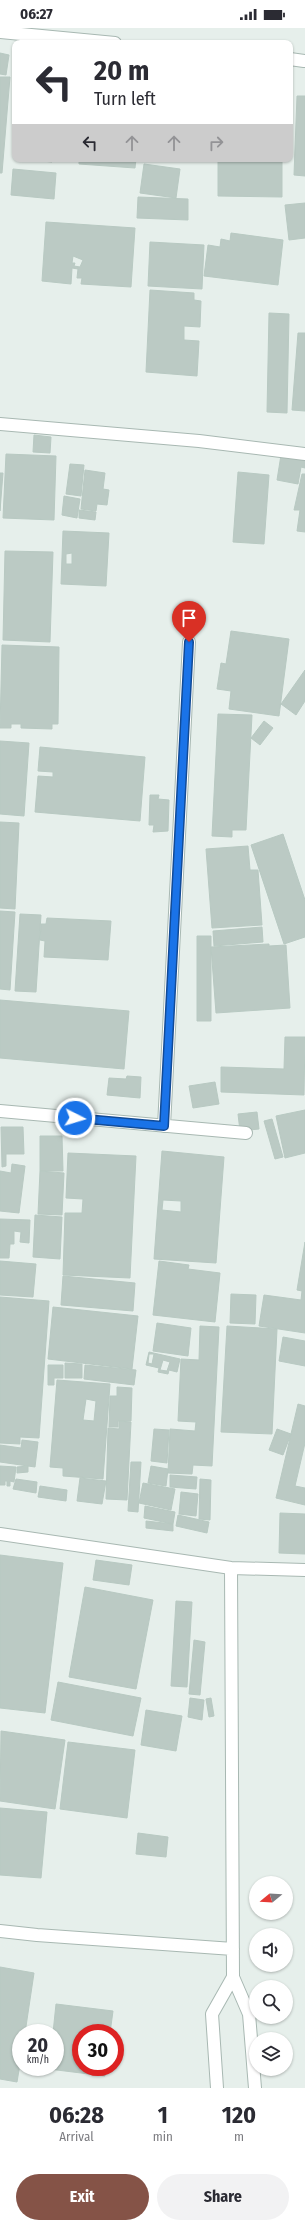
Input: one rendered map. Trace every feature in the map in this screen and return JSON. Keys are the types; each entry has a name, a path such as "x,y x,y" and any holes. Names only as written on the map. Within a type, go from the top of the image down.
{"street":[{"path":"0,32 84,40"},
{"path":"293,59 304,61"},
{"path":"0,424 199,442 305,454"},
{"path":"164,1126 189,642"},
{"path":"0,1111 246,1134"},
{"path":"0,1534 231,1568 305,1570"},
{"path":"231,1568 233,1977 249,2014 255,2088"},
{"path":"0,1931 233,1949"},
{"path":"217,2088 212,2014 233,1977"}],"building":[{"path":"0,53 9,55 6,75 0,74"},
{"path":"0,77 10,77 2,173 0,173"},
{"path":"297,96 305,96 305,176 294,175"},
{"path":"79,162 136,162 135,168 79,164"},
{"path":"218,162 282,162 282,197 218,196"},
{"path":"144,164 180,169 176,198 140,193"},
{"path":"13,169 56,173 54,199 11,195"},
{"path":"138,197 188,199 188,220 137,218"},
{"path":"305,203 305,238 289,240 285,205"},
{"path":"46,222 135,228 131,287 81,284 82,278 77,278 78,269 72,268 71,284 42,281","holes":["73,256 83,260 80,267 74,266 75,263 72,263"]},
{"path":"231,233 283,240 278,285 204,276 208,245 220,247 221,239 230,241"},
{"path":"150,242 204,245 202,289 148,286"},
{"path":"150,290 194,293 194,300 201,301 200,327 184,326 184,340 199,341 197,376 146,372"},
{"path":"269,313 289,314 287,413 267,412"},
{"path":"298,333 305,333 305,411 292,410"},
{"path":"34,435 51,437 50,453 33,452"},
{"path":"6,454 56,456 54,520 3,518"},
{"path":"281,455 305,460 305,468 301,467 298,484 277,480"},
{"path":"70,464 84,465 81,496 66,494"},
{"path":"85,470 105,473 103,489 109,490 107,505 97,504 96,511 81,509"},
{"path":"238,472 269,475 264,544 233,542"},
{"path":"0,473 3,473 0,511"},
{"path":"302,474 305,474 305,532 297,531 300,510 294,510"},
{"path":"64,496 80,499 77,518 62,515"},
{"path":"79,510 96,512 95,520 79,518"},
{"path":"63,531 109,533 106,586 61,584","holes":["72,553 72,564 66,564 66,554"]},
{"path":"5,551 53,552 50,642 3,640"},
{"path":"231,631 289,639 279,716 229,709 231,691 217,689 221,663 226,664"},
{"path":"2,645 59,647 58,724 52,724 52,729 21,728 21,724 11,724 11,728 0,728"},
{"path":"305,670 305,701 296,715 281,704"},
{"path":"218,714 252,715 246,830 232,830 232,837 212,836"},
{"path":"264,721 273,728 260,745 251,738"},
{"path":"0,741 29,743 24,816 0,814"},
{"path":"40,747 145,757 140,821 35,812 38,776 53,777 53,772 38,771"},
{"path":"150,795 159,795 158,799 169,800 168,831 153,832 154,825 149,825"},
{"path":"0,822 19,823 15,909 0,908"},
{"path":"283,834 305,900 305,937 284,944 251,845"},
{"path":"248,846 250,870 258,870 262,925 212,928 206,849"},
{"path":"0,911 15,912 10,990 0,989"},
{"path":"20,914 41,915 36,992 15,991"},
{"path":"47,918 111,921 108,960 44,957 45,941 40,940 41,924 46,924"},
{"path":"262,927 263,942 214,946 213,931"},
{"path":"197,936 211,936 211,1021 197,1021"},
{"path":"269,944 269,946 286,945 290,1008 216,1013 211,947"},
{"path":"0,1000 129,1011 124,1069 0,1058"},
{"path":"285,1037 305,1037 304,1095 221,1092 221,1067 284,1069"},
{"path":"127,1076 141,1077 140,1098 107,1095 109,1078 126,1079"},
{"path":"215,1082 219,1104 193,1108 189,1086"},
{"path":"305,1110 305,1153 285,1158 276,1116"},
{"path":"257,1112 259,1129 240,1131 238,1114"},
{"path":"272,1119 283,1157 275,1159 264,1121"},
{"path":"1,1127 23,1127 24,1154 6,1154 6,1166 2,1167"},
{"path":"40,1136 62,1136 63,1171 40,1171"},
{"path":"162,1151 224,1157 216,1263 154,1259","holes":["163,1200 181,1201 181,1212 162,1210"]},
{"path":"68,1153 136,1156 130,1278 63,1275 65,1213 82,1213 83,1199 66,1198"},
{"path":"12,1164 25,1166 19,1213 0,1211 0,1171 11,1173"},
{"path":"40,1171 64,1173 62,1215 38,1214"},
{"path":"35,1215 62,1217 60,1259 33,1257"},
{"path":"0,1219 30,1220 29,1243 20,1242 21,1232 14,1231 14,1244 10,1244 9,1258 0,1258"},
{"path":"305,1242 305,1333 259,1326 264,1295 301,1300 302,1291 297,1290"},
{"path":"0,1261 36,1264 33,1297 0,1295"},
{"path":"159,1261 189,1265 188,1269 220,1273 215,1322 153,1315"},
{"path":"63,1276 135,1283 133,1311 61,1305"},
{"path":"231,1294 256,1295 255,1324 230,1323"},
{"path":"0,1297 49,1301 39,1438 20,1437 20,1444 0,1443"},
{"path":"53,1307 138,1316 132,1369 48,1359"},
{"path":"157,1323 191,1328 188,1356 153,1351"},
{"path":"200,1326 219,1327 212,1466 193,1465 192,1474 168,1473 170,1429 195,1431 196,1422 178,1421 181,1359 199,1360"},
{"path":"227,1326 277,1329 272,1434 221,1432"},
{"path":"283,1337 305,1341 305,1366 279,1361"},
{"path":"149,1352 180,1359 177,1372 169,1370 168,1374 158,1372 159,1368 146,1365","holes":["149,1354 154,1354 152,1364 148,1363","163,1360 170,1362 167,1371 160,1370"]},
{"path":"65,1363 82,1364 82,1378 65,1378"},
{"path":"48,1365 63,1365 63,1378 54,1378 54,1385 48,1385"},
{"path":"85,1365 136,1370 134,1385 84,1379"},
{"path":"57,1380 110,1384 103,1479 63,1476 63,1468 50,1467","holes":["86,1399 96,1401 94,1421 83,1420"]},
{"path":"117,1387 132,1388 131,1421 118,1421 118,1427 109,1427 110,1396 117,1396"},
{"path":"298,1404 305,1406 305,1443 295,1486 305,1488 305,1505 276,1498"},
{"path":"119,1421 131,1422 127,1500 106,1499 108,1428 119,1429"},
{"path":"154,1429 169,1430 167,1463 151,1461"},
{"path":"277,1429 291,1434 283,1455 269,1450"},
{"path":"22,1440 38,1442 35,1467 0,1462 0,1445 21,1448"},
{"path":"131,1462 141,1462 138,1512 128,1511"},
{"path":"0,1466 16,1467 14,1482 10,1481 10,1486 7,1486 7,1481 5,1481 5,1485 0,1485"},
{"path":"28,1466 28,1472 17,1473 17,1467"},
{"path":"151,1466 168,1469 166,1486 148,1483"},
{"path":"170,1475 197,1477 196,1489 170,1487"},
{"path":"80,1478 106,1481 102,1504 77,1501"},
{"path":"16,1479 37,1482 36,1493 13,1489"},
{"path":"200,1479 211,1480 210,1520 199,1519"},
{"path":"143,1483 175,1489 171,1510 139,1503"},
{"path":"40,1486 67,1490 66,1501 38,1497"},
{"path":"181,1492 198,1494 196,1516 179,1514"},
{"path":"145,1506 175,1512 173,1524 144,1518"},
{"path":"280,1513 305,1514 305,1554 279,1553"},
{"path":"178,1515 209,1522 207,1533 176,1526"},
{"path":"146,1521 173,1524 173,1531 146,1528"},
{"path":"0,1555 63,1563 45,1713 0,1708"},
{"path":"96,1560 132,1565 129,1585 93,1580"},
{"path":"85,1587 153,1600 136,1689 69,1677"},
{"path":"176,1601 192,1602 187,1687 171,1686"},
{"path":"194,1640 205,1642 200,1695 189,1694"},
{"path":"58,1682 141,1698 133,1736 51,1720"},
{"path":"190,1698 204,1700 202,1720 188,1717"},
{"path":"211,1698 214,1716 209,1717 206,1699"},
{"path":"146,1710 182,1716 176,1751 141,1745"},
{"path":"1,1731 65,1740 55,1809 0,1801"},
{"path":"68,1742 135,1750 127,1818 60,1809"},
{"path":"0,1808 47,1812 41,1878 0,1875"},
{"path":"138,1833 168,1837 166,1857 136,1854"},
{"path":"0,1967 34,1973 26,2024 12,2024 12,2076 18,2076 17,2082 0,2079"},
{"path":"56,2004 113,2011 111,2024 72,2024 72,2072 64,2071 64,2024 54,2024"}],"route":[{"path":"75,1118 164,1126 189,642"}]}
